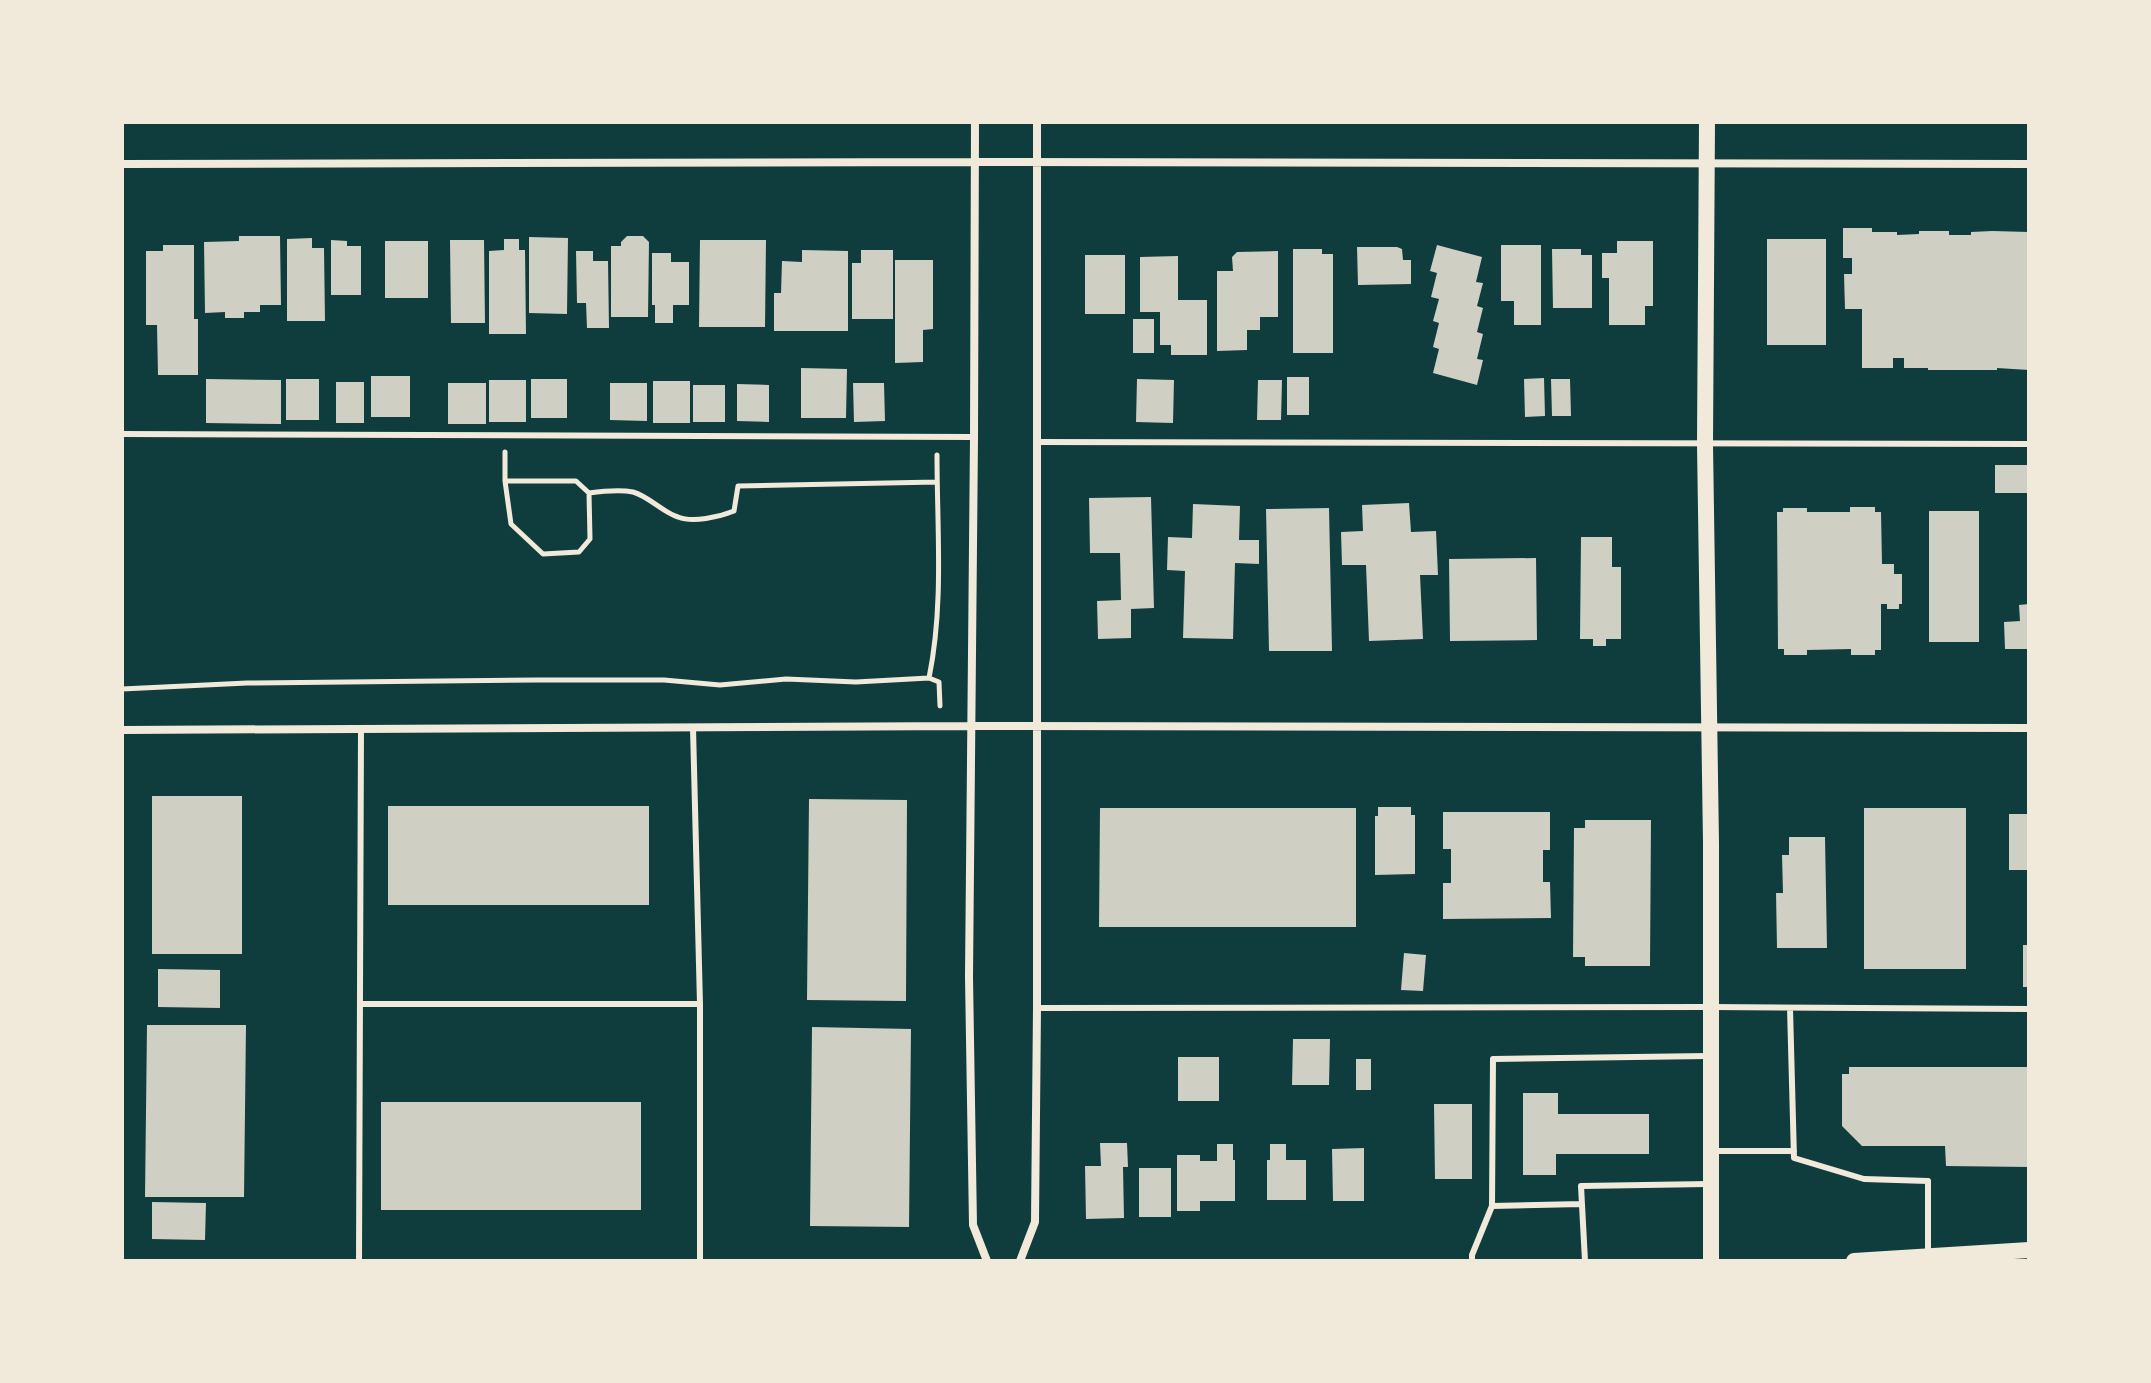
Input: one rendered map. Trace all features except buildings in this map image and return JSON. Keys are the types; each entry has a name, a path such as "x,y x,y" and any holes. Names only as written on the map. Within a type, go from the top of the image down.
{"main road":[{"path":"1707,122 1705,444 1710,728 1711,1261"},
{"path":"1854,1261 2029,1250"}],"street":[{"path":"975,122 969,977 973,1225 987,1261"},
{"path":"1020,1261 1035,1222 1037,122"},
{"path":"122,164 2029,164"},
{"path":"122,730 971,726 2029,728"}],"lane":[{"path":"122,434 974,437"},
{"path":"1037,442 2029,444"},
{"path":"359,1261 361,728"},
{"path":"693,728 700,1004 700,1261"},
{"path":"361,1004 700,1004"},
{"path":"1037,1008 2029,1009"},
{"path":"1790,1008 1794,1158 1864,1179 1928,1181 1928,1256"},
{"path":"1472,1261 1492,1206 1493,1059 1711,1056"},
{"path":"1711,1151 1794,1151"},
{"path":"1585,1261 1581,1186 1712,1184"},
{"path":"1492,1206 1582,1204"}],"path":[{"path":"504,435 505,481 511,524 543,554 579,552 590,539 589,493 576,481 505,481"},
{"path":"929,678 935,647 938,437"},
{"path":"589,493 610,490 633,492 679,518 700,518 722,516 734,511 738,486 937,482"},
{"path":"122,689 247,683 664,680 720,685 786,679 856,682 929,678 939,682 940,727"}]}
